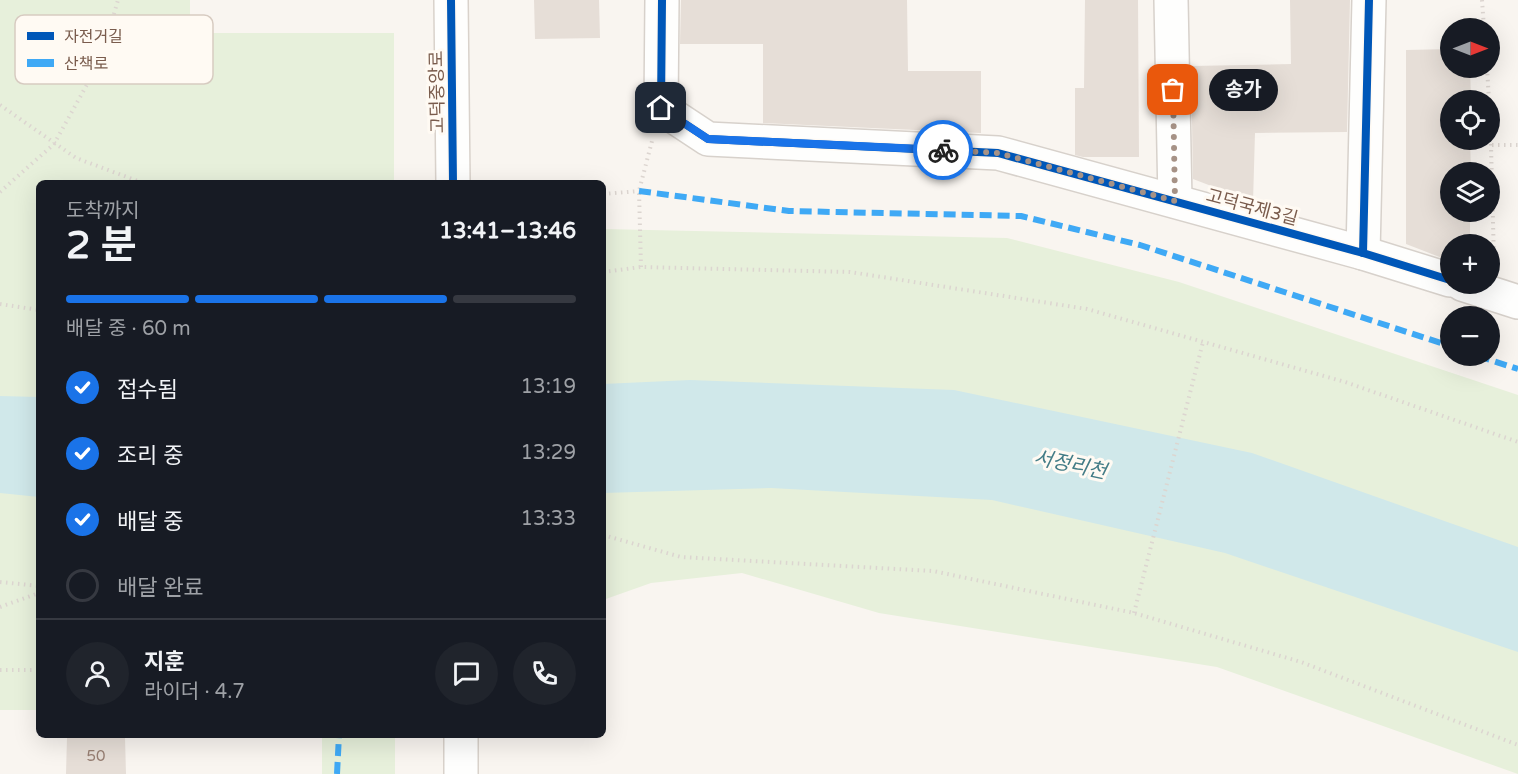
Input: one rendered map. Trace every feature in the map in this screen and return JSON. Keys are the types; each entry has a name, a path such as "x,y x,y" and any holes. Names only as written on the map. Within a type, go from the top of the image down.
{"street":[{"name":"고덕중앙로","path":"451,0 453,180"},
{"path":"661,108 662,0"},
{"path":"1172,0 1175,201"},
{"path":"1363,253 1369,0"},
{"name":"고덕국제3길","path":"661,108 708,139 998,153 1363,253 1440,277"},
{"path":"461,738 461,774"}],"path":[{"path":"114,15 118,0"},
{"path":"1482,0 1483,18"},
{"path":"0,192 54,144 87,84"},
{"path":"0,105 76,158 135,180"},
{"path":"641,267 639,191 661,108"},
{"path":"1500,145 1518,145"},
{"path":"1492,150 1506,298"},
{"path":"606,194 639,191"},
{"path":"606,272 641,267 850,272 1087,309 1345,382 1518,442"},
{"path":"0,304 36,310"},
{"path":"1134,613 1203,342"},
{"path":"606,536 681,557 933,571 1134,613 1301,662 1518,746"},
{"path":"0,582 36,586"},
{"path":"0,607 36,594"},
{"path":"0,670 36,669"}],"green space":[{"path":"0,0 190,0 190,15 15,15 15,84 213,84 213,33 394,33 394,180 36,180 36,710 0,710"},
{"path":"606,229 1007,238 1179,282 1518,395 1518,774 1217,667 879,613 742,573 651,583 606,599"},
{"path":"322,738 395,738 395,774 322,774"}],"water":[{"name":"서정리천","path":"690,380 954,390 1252,453 1518,547 1518,652 1225,553 992,500 771,488 606,493 606,384"},
{"path":"0,396 36,397 36,497 0,493"}],"building":[{"path":"534,0 599,0 600,38 535,39"},
{"path":"681,0 907,0 908,71 981,71 981,133 763,123 763,44 680,44"},
{"path":"1085,0 1138,0 1139,157 1075,155 1075,88 1084,88"},
{"path":"1290,0 1350,0 1347,132 1255,133 1253,202 1193,179 1191,66 1291,64"},
{"path":"1440,49 1440,78 1470,78 1471,90 1440,90 1440,150 1470,150 1471,162 1440,162 1440,222 1470,222 1470,234 1440,234 1440,257 1406,244 1406,50"},
{"path":"67,738 125,738 126,774 66,774"}],"marked path":[{"path":"639,191 789,211 1021,216 1140,245 1440,343"},
{"path":"1500,363 1518,369"},
{"path":"337,774 339,738"}],"cycle path":[{"path":"451,0 453,180"},
{"path":"662,0 661,108 708,139 998,153 1363,253 1440,277"},
{"path":"1363,253 1369,0"}],"way so far":[{"path":"943,150 998,153 1175,201 1173,90"}],"place":[{"name":"송가","path":"1173,90"}],"route":[{"path":"661,108 708,139 943,150"}]}
